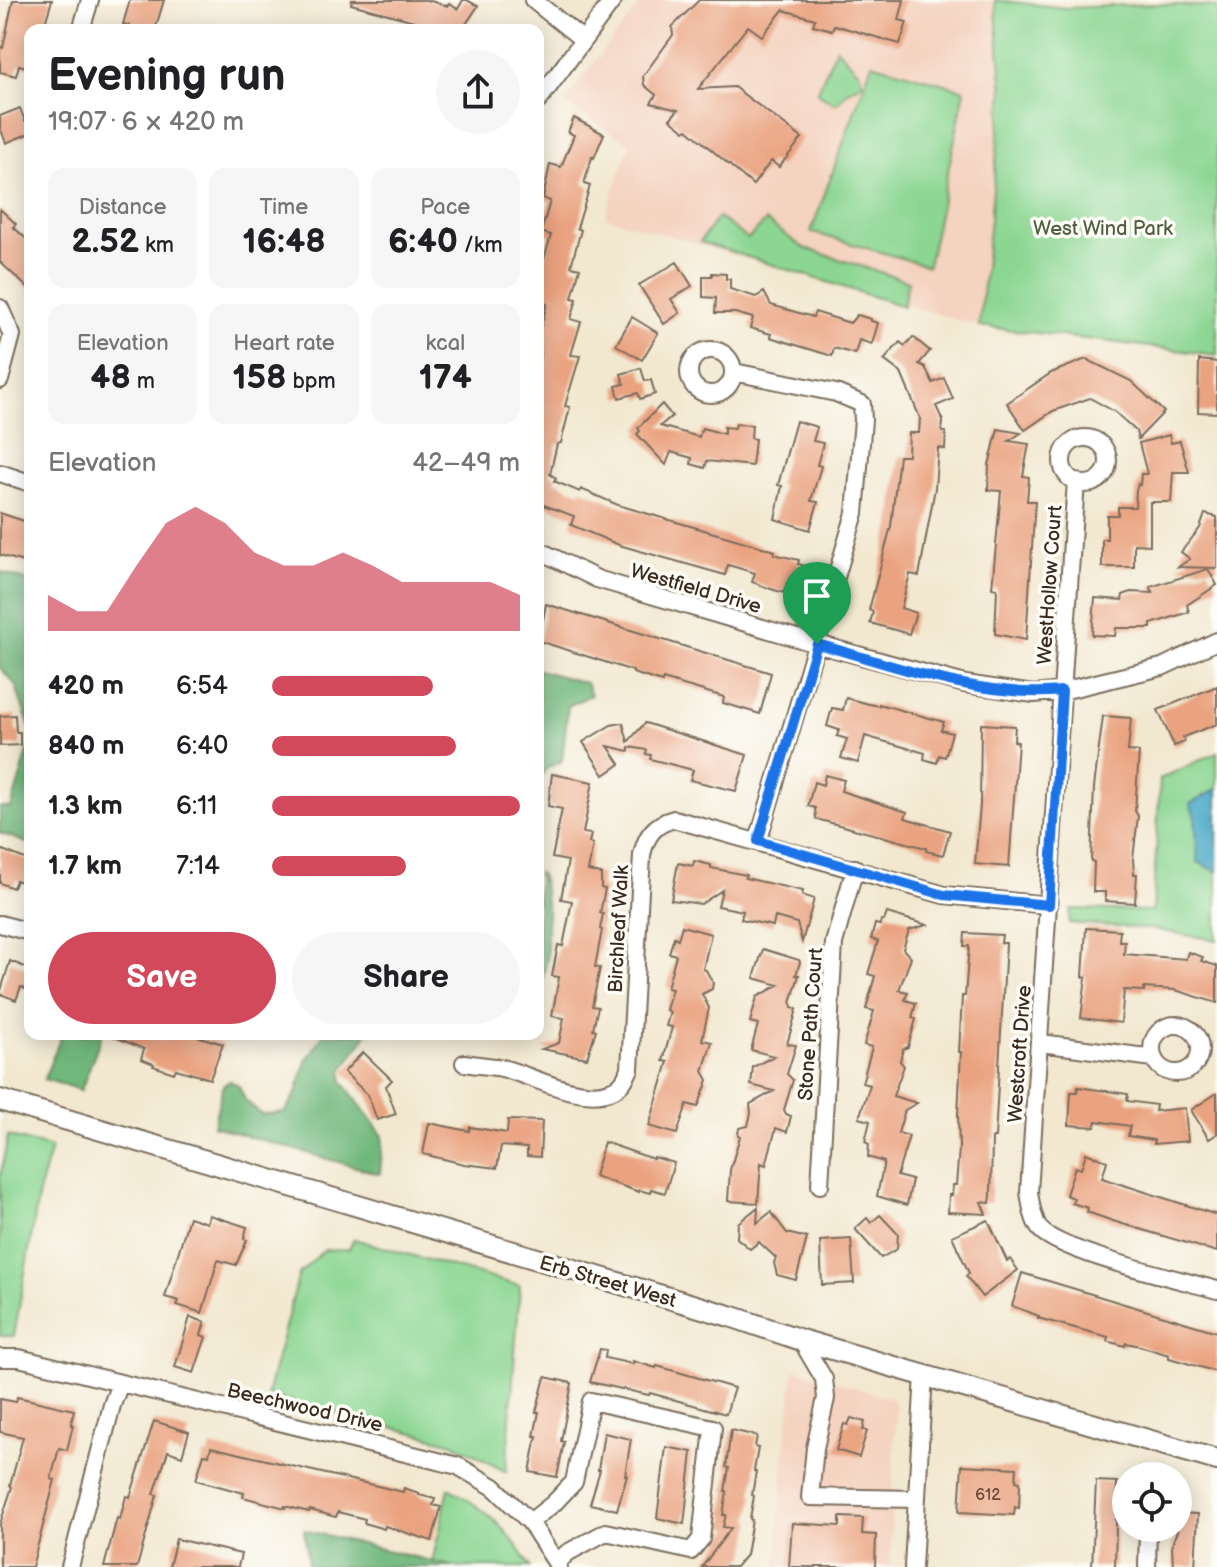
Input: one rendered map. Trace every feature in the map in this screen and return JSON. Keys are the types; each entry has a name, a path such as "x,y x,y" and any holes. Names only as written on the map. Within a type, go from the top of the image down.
{"main road":[{"name":"Erb Street West","path":"0,1100 733,1317 801,1340 1217,1460"}],"street":[{"path":"83,24 90,0"},
{"path":"533,0 582,39"},
{"path":"544,93 613,0"},
{"path":"0,308 12,335 0,380"},
{"path":"734,372 836,393 862,404 863,435 855,513 758,841"},
{"path":"0,473 24,481"},
{"name":"WestHollow Court","path":"1062,691 1076,481"},
{"name":"Westfield Drive","path":"544,553 597,579 817,644 965,684 1034,694 1062,691 1162,667 1217,641"},
{"name":"Westcroft Drive","path":"1062,691 1029,1192 1034,1218 1041,1230 1052,1239 1077,1249 1217,1290"},
{"name":"Birchleaf Walk","path":"464,1063 500,1068 577,1092 594,1094 611,1091 623,1084 630,1069 642,855 645,840 654,828 674,819 944,895 1049,905"},
{"name":"Stone Path Court","path":"820,1185 834,943 855,868"},
{"path":"0,924 24,930"},
{"path":"1041,1043 1153,1058"},
{"path":"801,1340 824,1379 826,1398 815,1448 810,1497 917,1499"},
{"name":"Beechwood Drive","path":"0,1358 19,1358 458,1466 494,1487 530,1522 559,1565"},
{"path":"913,1567 924,1374"},
{"path":"70,1567 120,1383"},
{"path":"530,1522 574,1482 591,1401 713,1428 701,1539 691,1551 606,1532 567,1553 559,1565"},
{"path":"1147,1567 1148,1542"}],"shaded area":[{"path":"643,0 995,0 1003,93 979,326 605,217 630,144 563,103"},
{"path":"794,1369 890,1398 896,1406 890,1567 776,1567"}],"green space":[{"name":"West Wind Park","path":"995,0 1066,8 1155,4 1217,7 1217,355 979,326 1003,93"},
{"path":"836,48 859,72 863,83 849,90 836,104 817,93"},
{"path":"872,63 965,90 928,266 811,232"},
{"path":"718,217 748,239 766,221 804,248 908,281 903,306 700,242"},
{"path":"0,572 24,579 24,710 15,684 0,668"},
{"path":"544,672 586,683 591,695 568,706 562,761 544,772"},
{"path":"1217,752 1217,940 1150,929 1069,923 1071,909 1153,911 1160,779"},
{"path":"24,765 24,842 0,833 0,807 11,808"},
{"path":"544,890 547,910 544,972"},
{"path":"60,1040 100,1040 81,1090 44,1079"},
{"path":"320,1040 363,1040 342,1071 343,1082 383,1136 380,1174 213,1126 223,1085 230,1081 239,1086 245,1100 262,1115 285,1112 297,1091 306,1061"},
{"path":"8,1136 51,1148 40,1186 14,1336 0,1336 0,1178"},
{"path":"354,1239 520,1286 506,1472 453,1443 267,1395 299,1274 324,1250 349,1249"},
{"path":"449,1488 496,1522 530,1567 455,1567 432,1563"},
{"path":"304,1530 455,1567 308,1567"}],"water":[{"path":"1217,789 1217,872 1198,862 1195,817 1190,804"}],"building":[{"path":"13,0 52,0 45,24 24,24 24,66 19,65 16,76 0,72 0,47 3,48"},
{"path":"130,0 164,0 157,24 123,24"},
{"path":"352,0 427,0 458,9 463,0 467,0 478,6 466,24 413,24 414,21 351,4"},
{"path":"699,0 904,0 899,20 907,22 900,44 834,25 832,30 813,25 815,19 783,10 762,36 748,26 698,89 734,87 802,138 779,167 771,161 753,185 687,129 685,131 670,119 678,110 651,103 656,95 644,85 643,76 673,35 672,27"},
{"path":"20,108 24,118 24,136 6,143 0,116"},
{"path":"574,118 604,134 592,157 584,184 590,186 577,228 581,230 571,266 580,268 572,298 577,299 571,319 581,322 571,355 580,356 565,406 570,407 561,443 557,444 550,474 556,478 554,481 580,492 581,489 618,505 799,560 798,564 805,566 798,591 785,588 784,593 752,582 755,573 728,565 725,575 619,545 571,525 574,516 544,505 544,315 547,304 544,303 544,259 551,235 544,233 550,201 544,198 544,193 550,164 561,167 574,135 568,132"},
{"path":"0,209 24,237 24,284 0,262"},
{"path":"677,262 692,286 671,299 680,313 664,324 639,285"},
{"path":"712,273 726,274 726,279 730,279 730,289 756,297 764,292 771,305 813,317 815,312 850,323 857,315 871,319 878,323 872,344 859,340 855,354 834,348 832,356 750,328 753,318 735,313 715,313 716,298 703,297 703,276 712,276"},
{"path":"632,317 658,333 642,360 616,345"},
{"path":"913,337 930,351 919,364 925,367 933,383 944,378 953,399 936,406 943,421 942,432 946,432 945,449 938,448 935,488 919,576 910,574 901,608 916,613 909,634 870,623 873,612 869,610 891,526 899,456 908,456 909,433 919,433 920,418 901,373 884,360 900,342 905,346"},
{"path":"1086,359 1131,381 1164,412 1138,439 1136,431 1115,412 1090,398 1053,411 1025,430 1007,403 1051,373"},
{"path":"1199,360 1217,362 1217,413 1198,412"},
{"path":"641,368 645,381 651,380 655,394 640,399 638,393 619,398 616,386 624,384 621,374"},
{"path":"662,404 672,416 660,426 699,437 702,428 724,434 724,427 752,425 751,438 755,439 752,466 707,461 705,468 691,464 692,458 671,452 666,465 637,434 640,431 638,428"},
{"path":"796,421 817,427 813,441 823,443 817,465 821,466 811,501 818,502 810,530 775,519 782,486 778,485"},
{"path":"998,429 1021,433 1009,441 1029,444 1023,476 1029,477 1027,501 1035,501 1026,640 995,634 997,589 992,588 1001,491 988,490 989,465"},
{"path":"1169,435 1171,443 1180,441 1189,472 1173,472 1171,502 1150,502 1150,545 1134,544 1134,567 1102,567 1102,539 1107,539 1107,515 1118,515 1118,507 1135,507 1141,474 1147,474 1139,443"},
{"path":"0,513 24,521 24,562 0,555"},
{"path":"1205,514 1217,517 1217,568 1178,567 1190,559 1181,552 1200,528"},
{"path":"1208,569 1217,585 1187,605 1189,612 1151,624 1151,628 1116,628 1115,636 1092,635 1095,598 1122,600 1123,595 1131,592 1153,593 1150,587"},
{"path":"546,604 771,673 760,714 723,703 724,697 663,679 662,682 544,643"},
{"path":"1217,686 1217,724 1183,737 1185,742 1174,746 1158,710"},
{"path":"846,698 944,722 941,730 952,733 945,757 939,755 937,763 924,759 925,753 865,736 858,763 841,758 847,739 837,736 839,730 827,726 832,708 843,710"},
{"path":"15,715 20,745 0,746 0,716"},
{"path":"1103,716 1131,718 1128,751 1139,752 1135,811 1138,816 1133,859 1134,874 1137,874 1135,903 1105,901 1105,892 1093,892 1094,787"},
{"path":"623,723 628,742 645,723 747,755 736,791 690,780 693,770 650,759 647,750 629,747 629,751 608,746 620,764 604,775 583,742 611,725"},
{"path":"981,724 1015,726 1014,741 1018,742 1009,867 975,864 980,805"},
{"path":"552,774 593,782 583,833 591,834 589,843 593,844 588,871 601,874 601,888 605,889 595,967 600,968 592,1006 598,1007 593,1029 596,1030 587,1058 542,1049 559,1043 564,1018 552,1016 559,977 552,976 558,945 563,946 572,901 561,899 568,861 552,858 562,809 548,806"},
{"path":"825,775 844,780 841,791 907,812 905,818 950,831 943,855 816,819 815,808 808,806 814,782 823,785"},
{"path":"0,849 24,859 24,883 16,880 13,888 0,883"},
{"path":"694,861 746,875 745,878 803,891 802,895 814,899 802,942 797,923 775,917 773,926 741,919 743,911 718,906 722,890 701,904 671,900 678,863 693,866"},
{"path":"887,913 927,925 909,930 903,949 911,958 899,990 908,992 905,1000 916,1003 912,1018 916,1019 908,1047 903,1049 900,1061 904,1066 893,1096 917,1103 905,1110 898,1133 909,1136 897,1176 912,1180 907,1205 877,1196 884,1162 868,1157 869,1144 865,1142 870,1121 859,1118 870,1085 862,1083 872,1047 864,1045 874,1011 866,1009 875,976 868,974 878,941 871,939 875,924 880,925"},
{"path":"682,926 711,934 703,969 713,983 712,989 702,994 709,1008 702,1040 712,1042 703,1071 708,1080 698,1107 687,1104 677,1134 649,1126 668,1062 663,1061 672,1027 666,1026 670,1012 666,1010 672,989 667,988 676,955 669,953 674,937 678,939"},
{"path":"1086,928 1120,930 1119,941 1125,941 1124,954 1186,959 1188,952 1203,957 1201,961 1217,966 1217,1003 1175,990 1124,990 1121,1023 1081,1018 1086,977 1083,977"},
{"path":"965,933 1002,935 1001,943 1006,943 995,1138 992,1138 991,1196 990,1203 981,1202 986,1214 948,1212 949,1195 952,1195 953,1185 956,1185 959,1148 959,1052 969,946 964,946"},
{"path":"763,949 800,962 791,1003 797,1009 787,1044 796,1045 787,1074 793,1080 784,1110 791,1116 787,1132 776,1128 766,1165 761,1163 758,1203 728,1201 730,1170 740,1136 739,1128 748,1126 750,1104 774,1091 751,1085 753,1067 774,1056 751,1050 758,1024 750,1022 757,997 779,985 754,978"},
{"path":"10,961 24,967 24,988 21,987 16,1000 0,994"},
{"path":"122,1040 210,1040 223,1044 210,1079 153,1066 141,1059 144,1049"},
{"path":"363,1052 392,1080 386,1086 396,1114 377,1120 368,1095 344,1072"},
{"path":"1078,1087 1128,1094 1127,1101 1156,1105 1155,1111 1185,1108 1188,1141 1154,1144 1154,1140 1128,1136 1130,1126 1096,1121 1095,1127 1069,1125 1071,1092 1077,1092"},
{"path":"1217,1093 1217,1134 1209,1139 1191,1110"},
{"path":"508,1120 542,1121 540,1157 527,1156 527,1148 501,1146 497,1168 423,1154 429,1123 469,1131 470,1127 507,1133"},
{"path":"604,1142 674,1163 665,1193 651,1189 650,1193 639,1192 594,1176"},
{"path":"1086,1153 1107,1161 1102,1178 1217,1215 1217,1252 1116,1222 1072,1203 1074,1198 1066,1195 1075,1167 1081,1169"},
{"path":"758,1207 757,1223 771,1212 787,1233 807,1238 796,1280 777,1275 776,1258 759,1242 750,1249 737,1238 738,1223"},
{"path":"209,1215 247,1227 244,1239 247,1240 236,1265 218,1260 202,1313 177,1305 179,1301 165,1297 189,1217 207,1223"},
{"path":"880,1215 898,1234 897,1249 881,1258 855,1229 867,1218 871,1223"},
{"path":"988,1220 1007,1261 1010,1259 1018,1270 982,1297 966,1276 969,1273 952,1236"},
{"path":"851,1239 854,1283 822,1285 820,1241"},
{"path":"1022,1273 1217,1332 1217,1372 1140,1346 1107,1341 1108,1337 1038,1318 1012,1306"},
{"path":"190,1317 205,1322 201,1335 206,1337 194,1373 175,1367"},
{"path":"600,1349 606,1350 605,1358 657,1366 734,1388 726,1414 650,1393 590,1382"},
{"path":"545,1377 572,1383 557,1477 530,1472 537,1436 534,1436 539,1412 536,1412"},
{"path":"17,1397 74,1410 73,1425 67,1450 59,1448 51,1479 55,1480 32,1567 0,1567 0,1524 23,1437 0,1432 0,1399 16,1402"},
{"path":"851,1418 865,1422 863,1430 867,1431 859,1457 836,1450 844,1424 848,1425"},
{"path":"154,1421 189,1432 182,1456 168,1451 154,1494 157,1495 137,1567 104,1567 117,1518 120,1519 126,1496 130,1497"},
{"path":"731,1430 757,1436 752,1520 746,1555 736,1567 702,1567 731,1528 723,1527 726,1515 723,1515"},
{"path":"604,1433 631,1439 627,1475 617,1510 590,1504 600,1470"},
{"path":"211,1447 403,1492 404,1488 435,1499 433,1505 441,1507 432,1541 385,1526 384,1529 364,1523 365,1519 338,1512 336,1517 285,1508 196,1480 204,1454 209,1455"},
{"path":"666,1447 692,1452 684,1524 657,1518"},
{"path":"962,1465 1017,1468 1019,1508 1015,1507 1014,1515 959,1512"},
{"path":"1096,1481 1112,1482 1115,1567 1092,1567"},
{"path":"1192,1514 1198,1514 1195,1567 1173,1567 1173,1542 1192,1542"},
{"path":"840,1517 863,1518 862,1534 876,1535 875,1567 789,1567 792,1523 840,1526"},
{"path":"176,1539 241,1554 238,1567 169,1567"}],"route":[{"path":"817,644 965,684 1034,694 1062,691 1049,905 944,895 758,841 817,644"}]}
